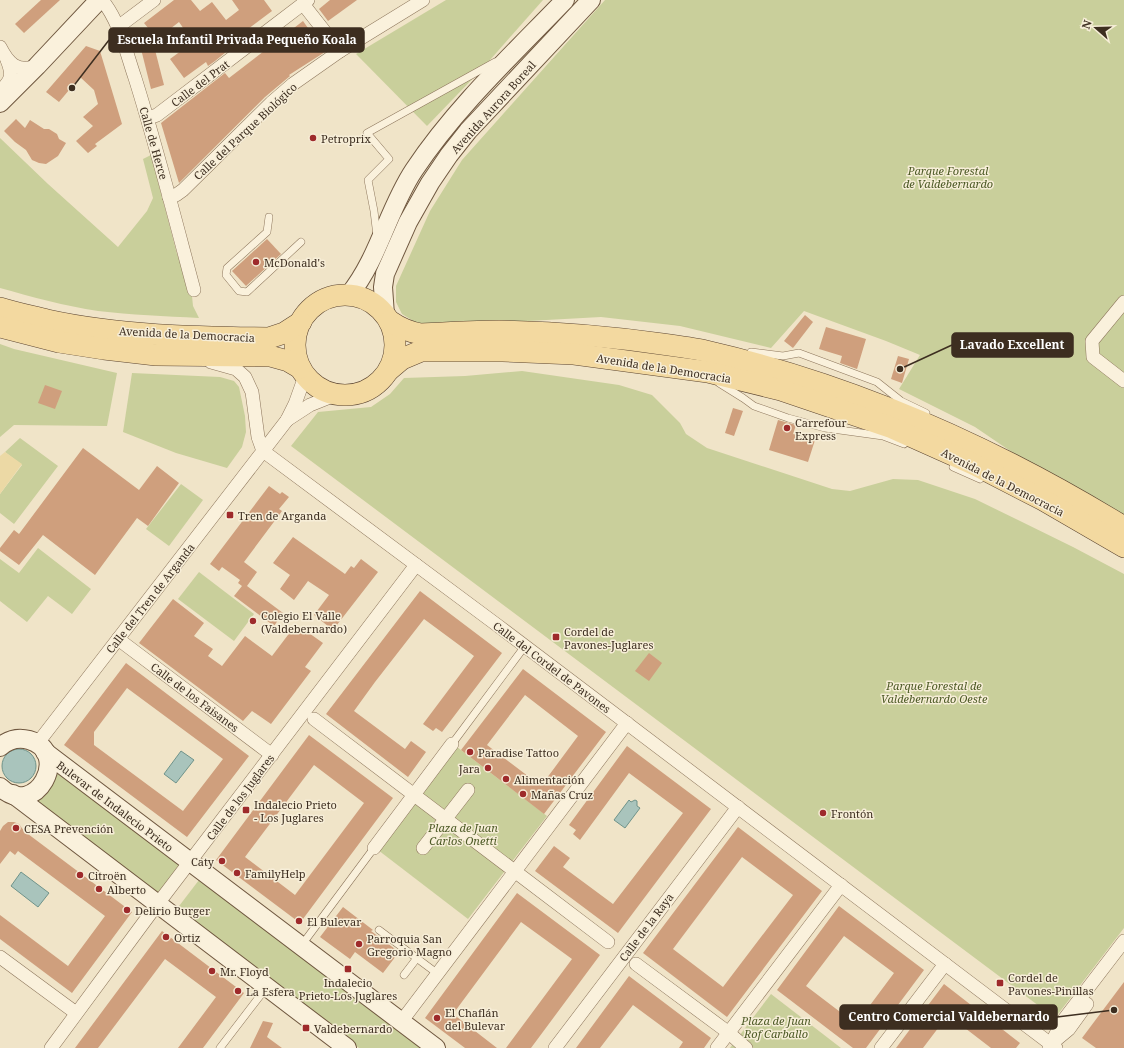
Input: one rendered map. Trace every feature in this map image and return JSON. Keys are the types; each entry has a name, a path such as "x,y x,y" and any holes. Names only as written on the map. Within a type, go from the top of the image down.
{"main road":[{"path":"348,295 368,300 380,309 387,318 395,338 395,354 389,370 379,382 367,391 352,395 335,395 319,388 302,372 297,360 295,344 298,329 309,310 320,302 334,296 348,295"},
{"name":"Avenida de la Democracia","path":"0,308 64,324 160,335 269,338 284,333 301,322"},
{"name":"Avenida de la Democracia","path":"387,318 400,328 421,334 497,331 570,333 629,339 705,351 787,372 895,410 979,448 1027,472 1124,527"},
{"name":"Avenida de la Democracia","path":"0,327 59,342 156,355 270,356 288,361 302,372"},
{"name":"Avenida de la Democracia","path":"389,370 402,359 422,352 503,351 574,354 708,372 781,390 890,427 975,465 1043,500 1124,548"}],"street":[{"path":"0,103 99,0"},
{"name":"Calle de Herce","path":"102,0 110,9 118,28 148,118 194,290"},
{"path":"118,28 154,0"},
{"name":"Calle del Parque Biológico","path":"169,197 176,195 183,190 271,103 293,84 340,51 424,0"},
{"name":"Avenida Aurora Boreal","path":"348,295 360,281 369,266 390,214 413,171 433,143 453,118 565,0"},
{"name":"Avenida Aurora Boreal","path":"387,318 383,287 385,274 408,222 438,172 468,131 591,0"},
{"path":"305,2 340,51"},
{"name":"Calle del Prat","path":"148,118 157,115 305,2"},
{"path":"0,46 11,71 11,77 0,91"},
{"path":"7,60 22,69 37,66"},
{"path":"1124,302 1092,341 1089,350 1093,357 1124,381"},
{"path":"156,355 218,363 241,372 245,376 252,392 258,438 263,451"},
{"name":"Calle del Tren de Arganda","path":"41,748 118,639 287,420 295,404 302,372"},
{"name":"Calle del Tren de Arganda","path":"287,420 310,405 335,395"},
{"name":"Calle del Cordel de Pavones","path":"263,451 627,723 1052,1047"},
{"name":"Calle de los Juglares","path":"51,1048 190,862 416,565"},
{"name":"Calle de los Faisanes","path":"118,639 272,755"},
{"path":"314,720 414,794 445,820 608,942"},
{"path":"401,1022 627,723"},
{"name":"Bulevar de Indalecio Prieto","path":"2,743 18,738 32,741 436,1048"},
{"path":"374,848 452,744"},
{"path":"4,792 28,794 41,787 48,774 48,759 41,748"},
{"path":"423,848 468,790"},
{"path":"4,792 158,905 347,1048"},
{"name":"Calle de la Raya","path":"555,1048 738,807"},
{"path":"717,1048 841,885"},
{"path":"1052,1047 1062,1022 1124,941"},
{"path":"1052,1047 1069,1029 1124,956"},
{"path":"0,957 76,1013"},
{"path":"636,964 729,1033 746,1048"},
{"path":"882,1048 945,964"}],"lane":[{"path":"378,243 368,180 389,159 367,132 515,52"},
{"path":"269,217 266,232 227,268 226,275 239,291 247,292 301,242"},
{"path":"570,333 606,330"},
{"path":"741,350 756,354 783,356 799,353 877,382 901,401 931,415"},
{"path":"574,354 626,366 702,378"},
{"path":"714,382 719,383 754,406 788,418 825,428 883,436 913,448"},
{"path":"991,445 1027,472"},
{"path":"947,464 988,483"},
{"path":"1054,514 1105,536"},
{"path":"452,744 525,646"},
{"path":"300,946 374,848"},
{"path":"379,930 438,974"},
{"path":"404,975 417,958"},
{"path":"220,1048 267,987"}],"green space":[{"path":"446,0 543,0 482,69 427,126 356,54"},
{"name":"Parque Forestal de Valdebernardo","path":"605,0 1124,0 1124,518 1031,465 975,427 899,389 920,355 804,311 771,348 680,326 601,317 510,322 418,324 402,314 396,302 396,286 430,211 462,160"},
{"path":"0,138 48,184 118,247 147,211 153,198 143,159 151,155 177,254 192,296 193,306 199,318 98,311 61,304 0,288"},
{"path":"0,344 14,349 117,373 107,426 14,425 0,437"},
{"name":"Parque Forestal de Valdebernardo Oeste","path":"522,371 619,385 652,395 680,423 686,434 707,448 832,489 850,491 893,479 918,480 975,499 1124,574 1124,928 1055,1018 291,446 318,412 371,407 390,394 404,378 465,376"},
{"path":"132,373 220,377 234,381 239,387 245,416 246,432 242,447 227,468 176,453 123,432"},
{"path":"20,438 58,466 14,524 0,513 0,494 22,465 5,452"},
{"path":"181,484 203,500 169,546 146,529"},
{"path":"38,548 91,589 72,614 48,596 27,622 0,601 0,559 19,573"},
{"path":"199,572 254,614 234,641 178,599"},
{"name":"Plaza de Juan Carlos Onetti","path":"457,747 547,816 468,919 378,850"},
{"path":"55,771 181,866 158,895 33,800"},
{"path":"199,880 421,1048 359,1048 176,910"},
{"name":"Plaza de Juan Rof Carballo","path":"771,994 841,1048 730,1048"}],"sand":[{"path":"5,452 22,464 0,494 0,456"}],"water":[{"path":"19,749 31,754 36,766 31,778 19,783 7,778 2,766 7,754"},
{"path":"181,751 194,760 176,783 164,774"},
{"path":"629,800 631,802 635,800 637,801 637,806 640,808 625,828 614,820"},
{"path":"21,872 49,893 38,907 11,886"}],"building":[{"path":"41,0 60,0 24,33 15,24"},
{"path":"174,0 191,0 200,11 212,2 226,20 239,10 232,0 264,0 272,11 228,44 231,48 215,61 208,66 206,62 184,78 170,59 193,42 179,22 157,39 144,23"},
{"path":"330,0 357,0 328,21 319,9"},
{"path":"303,21 325,52 289,75 290,76 265,97 179,183 161,123 225,73 229,78"},
{"path":"153,42 164,85 151,89 140,45"},
{"path":"86,46 100,51 122,124 95,144 97,146 88,153 76,141 93,126 83,117 98,104 94,90 80,77 59,102 46,92"},
{"path":"16,119 25,128 30,120 44,129 49,129 57,134 59,139 66,143 58,156 46,164 32,160 26,150 4,131"},
{"name":"McDonald's","path":"267,239 281,254 246,286 232,271"},
{"path":"805,315 813,322 793,348 784,341"},
{"path":"826,327 866,339 857,369 840,363 842,356 819,349"},
{"path":"898,356 909,359 902,383 891,379"},
{"path":"45,385 62,391 55,409 38,403"},
{"path":"733,408 743,411 734,436 725,433"},
{"path":"778,420 796,425 793,434 815,440 808,462 769,450"},
{"path":"83,448 139,490 157,466 179,483 148,526 137,518 95,575 43,535 19,565 0,551 0,548 14,530 19,534"},
{"path":"269,486 280,494 282,492 289,497 279,509 282,511 244,562 257,572 247,586 283,613 274,626 234,596 242,586 238,583 240,580 222,567 219,571 210,564"},
{"path":"293,537 345,574 351,566 354,568 361,559 378,572 333,630 314,615 329,595 308,581 294,600 280,589 290,575 273,563"},
{"path":"420,591 502,653 442,732 436,728 433,731 423,724 474,656 424,619 375,682 354,711 405,749 411,741 426,752 408,777 326,714"},
{"path":"173,599 204,623 194,636 213,649 208,656 222,666 245,636 272,656 291,631 293,633 299,626 323,643 305,667 311,671 271,724 252,711 243,721 139,643"},
{"path":"649,653 662,663 649,681 635,671"},
{"path":"126,663 249,756 187,837 64,745","holes":["127,688 223,759 183,811 94,745 94,732"]},
{"path":"523,669 606,732 544,814 461,750","holes":["525,695 578,736 541,786 487,745"]},
{"path":"309,735 393,798 300,923 216,860","holes":["314,765 364,803 295,895 245,857"]},
{"path":"627,746 711,809 618,933 535,871 554,846 570,858 563,867 613,904 683,813 629,773 580,840 573,834 576,830 569,825"},
{"path":"8,822 19,824 24,831 132,912 72,993 0,939 0,915 68,966 105,916 18,851 15,855 10,851 0,864 0,831"},
{"path":"738,827 822,891 727,1017 643,953","holes":["742,857 793,895 723,987 673,949"]},
{"path":"517,893 600,955 531,1048 506,1048 572,959 521,922 453,1014 497,1048 465,1048 425,1018"},
{"path":"839,906 924,970 866,1048 853,1048 777,990","holes":["844,936 894,973 856,1024 806,986"]},
{"name":"Parroquia San Gregorio Magno","path":"343,907 399,952 383,973 355,952 350,959 320,937"},
{"path":"162,931 244,993 203,1048 178,1048 216,997 165,959 98,1048 75,1048"},
{"path":"629,976 711,1038 704,1048 679,1048 683,1042 633,1005 600,1048 576,1048"},
{"path":"1124,982 1124,1048 1096,1048 1082,1038"},
{"path":"944,984 1020,1043 1016,1048 991,1048 948,1015 923,1048 896,1048"},
{"path":"263,1021 273,1023 267,1037 282,1048 250,1048"}],"place":[{"name":"Escuela Infantil Privada Pequeño Koala","path":"72,88"},
{"name":"Petroprix","path":"313,138"},
{"name":"McDonald's","path":"256,262"},
{"name":"Lavado Excellent","path":"900,369"},
{"name":"Carrefour Express","path":"787,428"},
{"name":"Tren de Arganda","path":"230,515"},
{"name":"Colegio El Valle (Valdebernardo)","path":"253,621"},
{"name":"Cordel de Pavones-Juglares","path":"556,637"},
{"name":"Paradise Tattoo","path":"470,752"},
{"name":"Jara","path":"488,768"},
{"name":"Alimentación","path":"506,779"},
{"name":"Mañas Cruz","path":"523,794"},
{"name":"Indalecio Prieto - Los Juglares","path":"246,810"},
{"name":"Frontón","path":"823,813"},
{"name":"CESA Prevención","path":"16,828"},
{"name":"Caty","path":"222,861"},
{"name":"FamilyHelp","path":"237,873"},
{"name":"Citroën","path":"80,875"},
{"name":"Alberto","path":"99,889"},
{"name":"Delirio Burger","path":"127,910"},
{"name":"El Bulevar","path":"299,921"},
{"name":"Ortiz","path":"166,937"},
{"name":"Parroquia San Gregorio Magno","path":"359,944"},
{"name":"Indalecio Prieto-Los Juglares","path":"348,969"},
{"name":"Mr. Floyd","path":"212,971"},
{"name":"Cordel de Pavones-Pinillas","path":"1000,983"},
{"name":"La Esfera","path":"238,991"},
{"name":"Centro Comercial Valdebernardo","path":"1114,1010"},
{"name":"El Chaflán del Bulevar","path":"437,1018"},
{"name":"Valdebernardo","path":"306,1028"}]}
